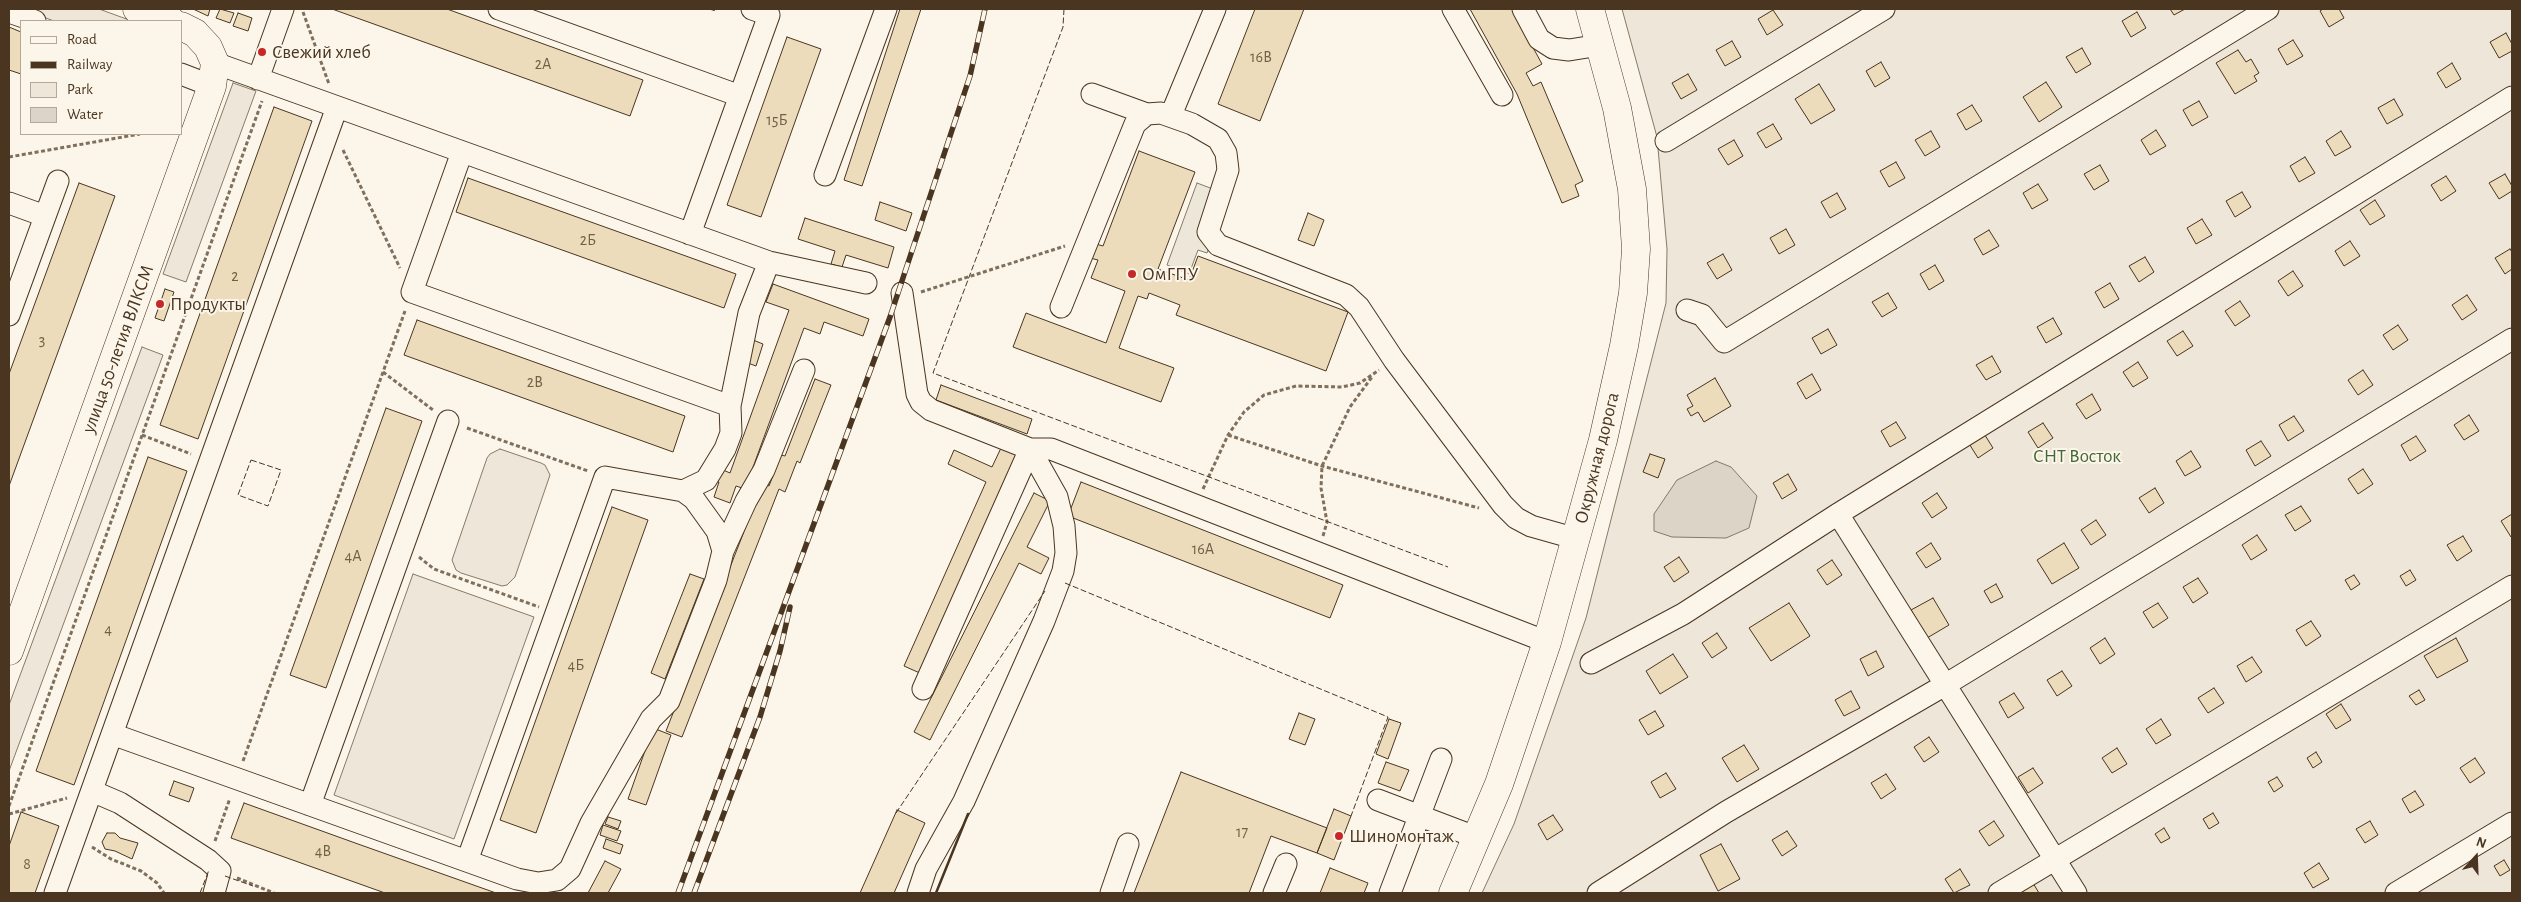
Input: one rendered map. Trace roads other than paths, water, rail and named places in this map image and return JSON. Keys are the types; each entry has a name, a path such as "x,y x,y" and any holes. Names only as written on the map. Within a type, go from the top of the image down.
{"main road":[{"path":"137,9 168,20"},
{"name":"Окружная дорога","path":"1453,893 1478,838 1499,784 1547,642 1577,539 1624,346 1633,293 1636,249 1632,189 1617,108 1590,9"},
{"path":"182,27 195,34 212,65"},
{"name":"улица 50-летия ВЛКСМ","path":"9,651 212,65"}],"lane":[{"path":"263,81 283,9"},
{"path":"499,9 740,96"},
{"path":"690,234 769,15 752,9"},
{"path":"826,175 886,9"},
{"path":"1171,115 1215,9"},
{"path":"1453,9 1502,94"},
{"path":"1523,9 1539,39 1553,48 1569,50 1600,45"},
{"path":"1666,141 1884,9"},
{"path":"1687,310 1702,315 1724,342 2268,9"},
{"path":"9,12 32,20"},
{"path":"182,74 212,65 263,81 334,116 462,152 769,262 866,283"},
{"path":"1092,94 1147,114 1171,115 1218,139 1226,152 1228,170 1208,232 1218,245 1346,295 1359,307 1394,360 1503,505 1516,518 1531,526 1577,539"},
{"path":"1591,663 1684,614 1838,514 2512,97"},
{"path":"1061,307 1135,124 1147,114"},
{"path":"55,893 334,116"},
{"path":"462,152 412,292 730,406"},
{"path":"9,315 58,181"},
{"path":"9,202 45,216"},
{"path":"701,507 706,480 725,449 730,433 730,406 749,313 769,262"},
{"path":"902,293 917,394 921,402 931,410 1030,448 1051,449 1547,642"},
{"path":"1598,893 1726,812 1945,685 2512,340"},
{"path":"112,734 540,888 557,880 570,870 591,823 651,719 669,701 716,580 723,551 746,501 764,470 804,370"},
{"path":"310,805 448,421"},
{"path":"923,689 1030,448"},
{"path":"918,893 926,869 964,801 1044,621 1062,571 1066,553 1064,526 1057,497 1030,448"},
{"path":"467,862 605,477 683,491 701,507 716,531 723,551"},
{"path":"683,491 706,480"},
{"path":"1838,514 2076,893"},
{"path":"1999,893 2512,586"},
{"path":"1390,893 1441,759"},
{"path":"92,791 120,803 214,866 214,893"},
{"path":"1378,800 1478,838"},
{"path":"2396,893 2512,823"},
{"path":"1111,893 1128,844"},
{"path":"1274,893 1286,864"}],"water":[{"path":"1716,461 1731,467 1757,496 1749,528 1726,538 1672,537 1654,531 1654,514 1677,480"}],"railway":[{"path":"678,893 890,317 970,76 985,9"},
{"path":"694,893 760,717 780,651 790,607"}],"place":[{"name":"Свежий хлеб","path":"262,52"},
{"name":"ОмГПУ","path":"1132,274"},
{"name":"Продукты","path":"160,304"},
{"name":"Шиномонтаж","path":"1339,836"}],"park label":[{"name":"СНТ Восток","path":"2077,456"}]}
